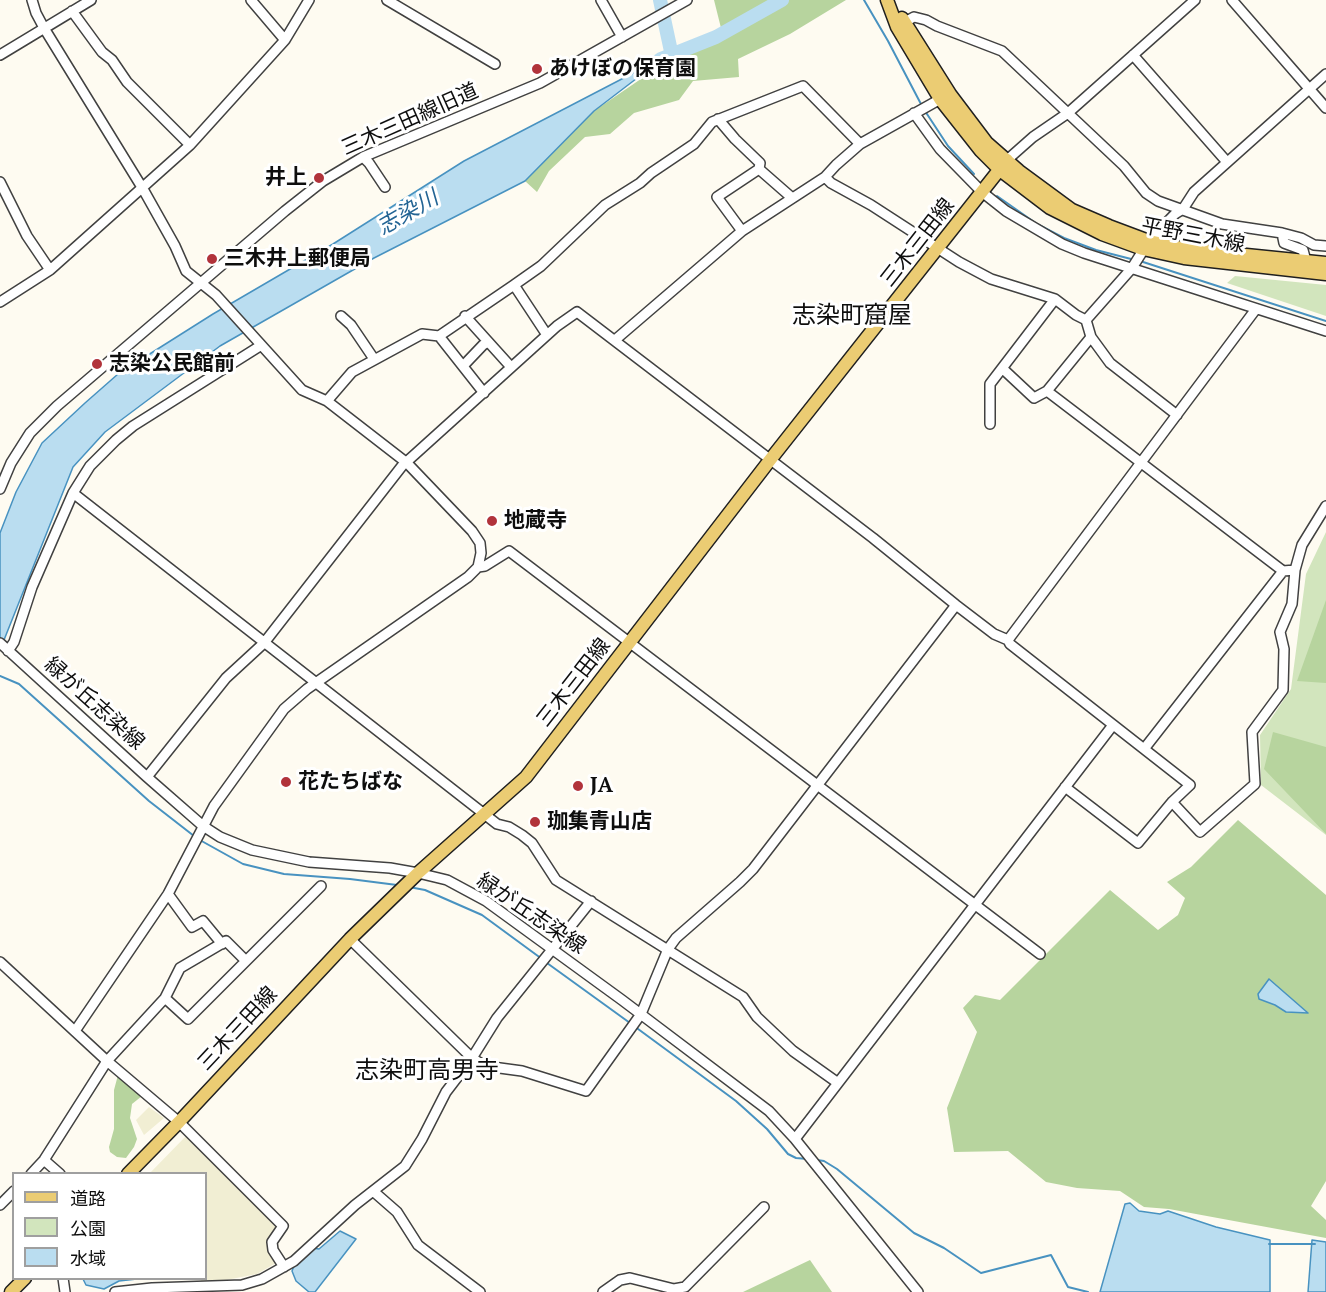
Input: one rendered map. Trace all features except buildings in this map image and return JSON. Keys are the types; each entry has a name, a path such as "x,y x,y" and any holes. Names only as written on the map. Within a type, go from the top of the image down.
{"main road":[{"path":"887,0 945,97 1004,165"},
{"path":"892,0 901,24"},
{"name":"三木三田線","path":"129,1172 179,1122 350,939 418,873 526,777 770,460 1004,165"},
{"name":"平野三木線","path":"1004,165 1072,210 1146,245 1184,258 1326,274"},
{"name":"平野三木線","path":"1146,245 1326,263"},
{"path":"11,1292 23,1280"}],"street":[{"path":"32,0 44,28 143,189 175,246 186,271 216,295 302,390 327,401 406,463 471,531 480,543 481,553 478,567 468,577 317,683 284,709 224,791 202,826 168,894 75,1031"},
{"path":"0,55 91,0"},
{"path":"251,0 285,40"},
{"path":"0,302 50,270 190,146 285,40 309,0"},
{"path":"387,0 495,64"},
{"path":"601,0 622,37"},
{"path":"1004,165 1033,137 1068,112 1195,0"},
{"path":"1232,0 1326,108"},
{"name":"三木三田線旧道","path":"0,489 11,463 30,433 57,406 323,181 363,157 540,83 681,2"},
{"path":"72,11 127,82 190,146"},
{"path":"901,24 914,17 926,20 1002,51 1124,166 1146,193 1158,201 1222,224 1282,233 1301,238 1314,245 1326,246"},
{"path":"1133,55 1227,162"},
{"path":"1086,320 1132,268 1146,245 1175,214 1183,209 1194,192 1326,74"},
{"path":"327,401 352,372 422,334 439,336 541,266 605,205 694,144 712,122 718,119 803,86 860,144"},
{"path":"615,340 742,231 825,177 860,144 945,97"},
{"path":"920,110 940,149 982,192 1006,212 1062,244 1326,331"},
{"path":"718,119 760,163 759,169 717,197 742,231"},
{"path":"363,157 385,187"},
{"path":"759,169 791,197"},
{"path":"825,177 831,183 991,279 1055,299 1086,320 1091,337 1110,363 1177,415"},
{"path":"0,182 27,236 50,270"},
{"path":"1282,233 1284,243 1303,249 1306,261"},
{"path":"514,285 547,335"},
{"path":"990,424 990,384 1004,369 1055,299"},
{"path":"1008,640 1256,309"},
{"path":"147,777 226,678 264,643 406,463 547,335 577,312 873,538 994,634 1008,640 1010,644 1190,785 1172,802 1138,843 1065,787"},
{"path":"341,316 351,325 374,359"},
{"path":"465,316 511,368"},
{"path":"439,336 484,393"},
{"path":"1004,369 1034,398 1047,391 1091,337"},
{"path":"463,366 488,342"},
{"path":"8,651 14,642 32,587 73,493 90,466 124,433 260,346"},
{"path":"1047,391 1283,571 1295,570"},
{"path":"73,493 496,824 509,827 532,843 556,880 742,997 757,1017 793,1051 837,1083"},
{"path":"1172,802 1200,832 1255,784 1252,732 1283,690 1284,649 1280,632 1292,604 1295,570 1302,545 1326,506"},
{"path":"478,567 485,566 509,551 1040,954"},
{"path":"1144,750 1283,571"},
{"path":"350,939 472,1058 485,1066 522,1071 586,1091 641,1014 668,949 676,938 753,869 956,604"},
{"name":"緑が丘志染線","path":"0,643 202,826 220,837 252,850 309,862 390,868 418,873 447,880 486,901 769,1111 795,1138 918,1292"},
{"path":"795,1138 1113,725"},
{"path":"165,998 188,1019 321,886"},
{"path":"168,894 192,927 204,921 222,944"},
{"path":"115,1292 152,1288 230,1289 262,1279 284,1268 405,1166 446,1092 472,1058 497,1018 591,901"},
{"path":"32,1172 44,1160 107,1061 165,998 180,968 226,941 246,961"},
{"path":"0,962 107,1061 179,1122 283,1226 272,1242 273,1250 284,1268"},
{"path":"44,1160 59,1172"},
{"path":"373,1191 397,1212 418,1245 480,1292"},
{"path":"0,1205 12,1193"},
{"path":"603,1292 620,1280 630,1278 674,1289 685,1287 764,1207"}],"shaded area":[{"path":"149,1107 164,1118 144,1135 136,1120"},
{"path":"186,1136 276,1223 277,1228 267,1241 276,1263 257,1274 200,1285 201,1280 207,1280 207,1172 151,1172"}],"green space":[{"path":"714,0 846,0 790,34 738,59 739,77 693,81 679,100 634,113 610,134 585,137 549,171 537,192 525,181 594,111 654,70 723,36"},
{"path":"1235,276 1326,285 1326,316 1227,283"},
{"path":"1326,532 1326,835 1261,785 1260,735 1291,689 1306,574"},
{"path":"1326,600 1326,683 1297,681"},
{"path":"1273,732 1326,747 1326,834 1264,769"},
{"path":"1238,820 1326,895 1326,1181 1311,1206 1326,1220 1326,1238 1169,1209 1144,1207 1120,1191 1077,1188 1046,1182 1008,1151 954,1152 947,1108 977,1032 963,1008 975,995 1000,1000 1110,890 1158,930 1178,915 1185,898 1167,882 1191,867","holes":["1269,980 1307,1012 1286,1012 1259,999 1258,994"]},
{"path":"118,1075 142,1096 132,1104 130,1118 137,1139 126,1158 117,1157 110,1152 109,1147 114,1129 114,1090"},
{"path":"810,1260 832,1292 743,1292"}],"water":[{"path":"666,56 594,111 525,181 374,258 220,346 105,432 73,467 0,650 0,533 16,492 42,443 85,403 118,374 213,314 333,244 464,161"},
{"path":"1269,979 1308,1013 1286,1012 1259,999 1258,994"},
{"path":"1130,1203 1139,1211 1160,1214 1168,1211 1216,1227 1270,1240 1270,1292 1100,1292 1125,1204"},
{"path":"340,1231 356,1239 315,1292 309,1292 296,1281 292,1271 294,1266 312,1248 319,1249"},
{"path":"1312,1240 1326,1242 1326,1292 1308,1292"},
{"path":"84,1280 128,1280 119,1281 104,1289 86,1285"}],"waterway":[{"path":"660,0 672,56"},
{"name":"志染川","path":"645,70 661,59 716,37 782,0"},
{"path":"864,0 922,106"},
{"path":"925,111 948,146 974,174"},
{"path":"997,196 1037,224 1064,238 1096,250 1135,260"},
{"path":"1140,261 1326,321"},
{"path":"0,676 19,684 149,801 194,836"},
{"path":"198,839 243,864 284,874 397,885"},
{"path":"409,887 425,890 482,915 542,959"},
{"path":"547,963 630,1023"},
{"path":"634,1026 736,1101 767,1129 788,1154 796,1158 808,1159"},
{"path":"817,1160 824,1161 837,1169 914,1233 944,1248 981,1273 1051,1255 1068,1287 1088,1292"},
{"path":"1269,1244 1315,1244"}],"place":[{"name":"あけぼの保育園","path":"537,69"},
{"name":"井上","path":"319,178"},
{"name":"三木井上郵便局","path":"212,259"},
{"name":"志染公民館前","path":"97,364"},
{"name":"地蔵寺","path":"492,521"},
{"name":"花たちばな","path":"286,782"},
{"name":"JA","path":"578,786"},
{"name":"珈集青山店","path":"535,822"}],"district":[{"name":"志染町窟屋","path":"852,316"},
{"name":"志染町高男寺","path":"427,1071"}]}
